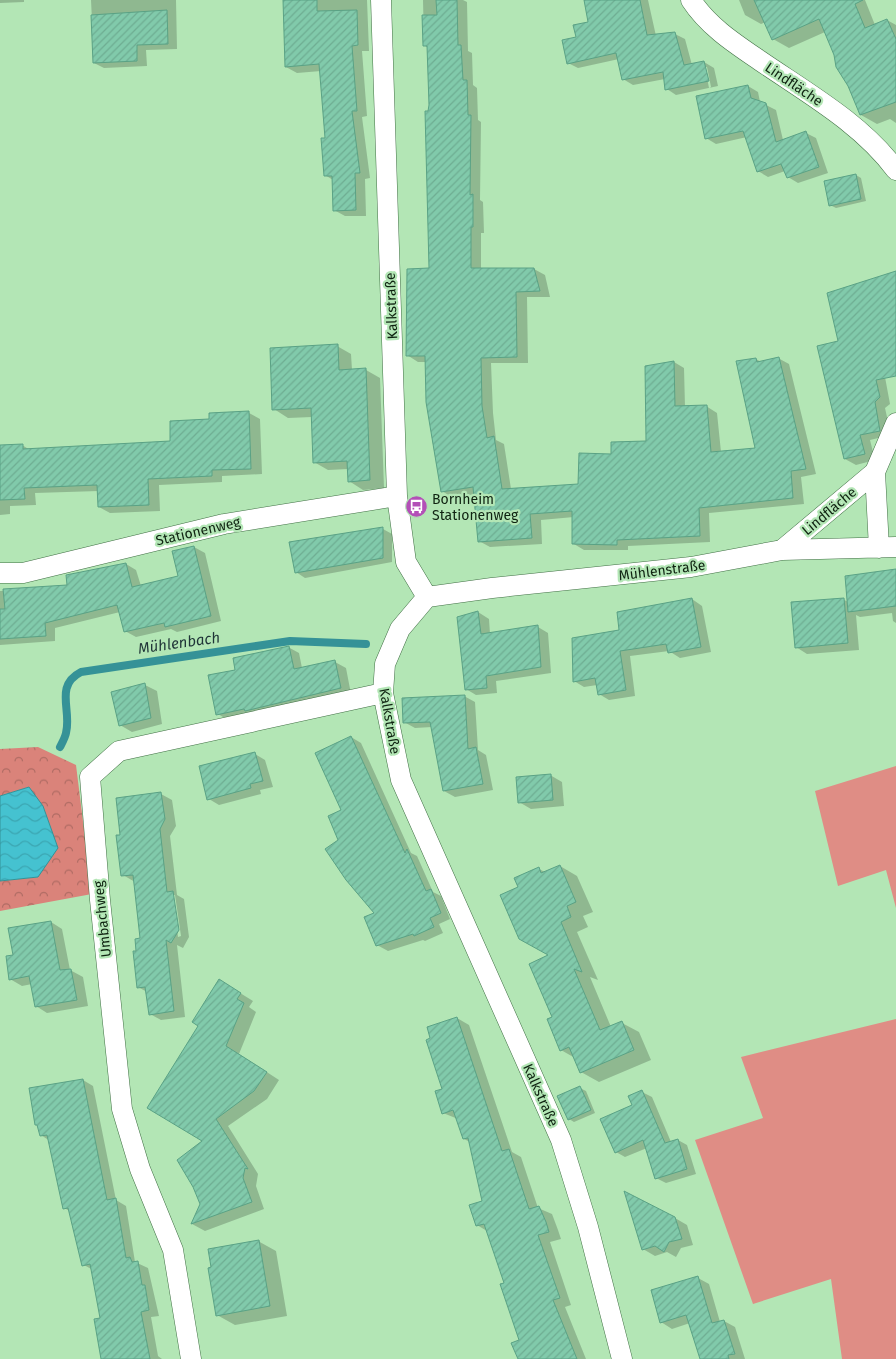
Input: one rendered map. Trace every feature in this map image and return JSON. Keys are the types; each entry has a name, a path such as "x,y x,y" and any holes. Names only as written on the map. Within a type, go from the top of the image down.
{"street":[{"name":"Kalkstraße","path":"381,0 397,496 406,562 427,597 400,629 385,664 383,693 401,780 560,1140 588,1227 622,1359"},
{"name":"Lindfläche","path":"691,0 703,17 736,44 849,121 887,158 896,170"},
{"name":"Lindfläche","path":"782,550 875,472 896,423"},
{"name":"Lindfläche","path":"875,472 888,547"},
{"name":"Stationenweg","path":"0,573 23,573 224,524 397,496"},
{"name":"Mühlenstraße","path":"427,597 492,588 692,568 782,550 888,547"},
{"name":"Umbachweg","path":"191,1359 173,1250 140,1169 122,1109 100,900 90,777 119,751 383,693"}],"shaded area":[{"path":"896,766 896,908 886,870 838,886 815,791"},
{"path":"896,1019 896,1359 842,1359 831,1279 753,1304 695,1140 763,1118 741,1057"}],"green space":[{"path":"38,747 76,765 92,894 0,911 0,881 38,877 29,787 0,796 0,749"}],"water":[{"path":"29,787 43,806 58,848 38,877 0,881 0,796"}],"building":[{"path":"283,0 317,0 317,11 357,10 358,45 352,46 357,111 352,111 360,173 355,173 356,210 333,211 332,176 324,176 321,138 325,138 319,64 285,67"},
{"path":"436,0 457,0 458,45 461,45 463,80 467,80 468,115 471,115 470,195 473,194 473,227 471,227 471,268 534,268 540,291 516,292 517,357 481,358 482,406 487,438 494,436 502,489 578,484 579,453 611,454 611,442 646,441 645,366 674,361 675,406 707,405 711,452 755,448 736,361 756,358 757,362 779,357 806,469 791,471 793,498 699,508 700,536 617,540 617,545 572,544 572,511 530,514 532,538 478,542 473,487 441,492 426,402 425,356 406,356 407,269 429,268 425,111 428,111 429,105 427,46 423,46 422,15 437,15"},
{"path":"584,0 640,0 647,35 675,32 684,65 704,61 709,81 665,90 663,72 622,80 616,53 567,64 562,40 576,37 573,25 588,22"},
{"path":"754,0 863,0 855,4 865,28 887,19 896,39 896,102 860,115 848,86 836,67 834,55 819,19 772,40"},
{"path":"167,10 168,44 137,45 137,61 93,63 91,15"},
{"path":"748,85 751,98 766,103 776,142 806,131 819,167 787,178 781,164 757,172 743,131 705,139 696,96"},
{"path":"856,174 861,199 829,206 824,181"},
{"path":"896,271 896,376 876,380 880,397 875,402 880,431 860,435 865,454 844,459 817,346 838,341 827,293"},
{"path":"338,344 339,370 366,368 370,480 348,482 347,461 313,463 311,408 272,410 270,348"},
{"path":"249,411 251,469 212,470 212,476 148,479 149,505 98,507 97,485 24,488 25,499 0,500 0,445 23,444 23,449 170,441 170,421 209,419 209,413"},
{"path":"383,527 383,558 295,573 289,542"},
{"path":"194,546 211,616 165,627 164,623 124,632 117,605 45,623 46,636 0,639 0,609 5,609 3,589 67,585 66,575 126,563 132,587 178,576 172,551"},
{"path":"896,569 896,606 848,612 845,576"},
{"path":"692,598 701,647 668,653 666,644 620,651 626,690 598,695 595,678 573,682 572,638 619,630 617,612"},
{"path":"844,598 848,643 795,648 791,602"},
{"path":"478,611 481,634 538,625 541,667 486,676 487,688 465,690 457,617"},
{"path":"289,646 294,669 335,660 341,688 245,711 244,709 216,715 208,675 235,670 233,658"},
{"path":"145,683 151,718 119,726 111,692"},
{"path":"465,695 468,749 476,747 483,784 443,791 430,722 403,723 402,698"},
{"path":"351,736 405,853 407,849 426,891 431,889 441,913 430,918 434,927 414,936 413,934 376,946 364,917 374,913 346,880 325,849 338,840 328,816 341,810 315,753"},
{"path":"255,752 263,781 250,784 251,788 207,800 199,766"},
{"path":"551,774 553,800 518,803 516,777"},
{"path":"161,792 165,819 160,829 167,892 173,891 179,930 171,943 166,940 174,1011 149,1015 145,987 137,988 133,951 136,951 135,939 140,938 133,875 121,876 116,835 120,835 116,798"},
{"path":"560,865 576,902 567,906 571,917 561,922 582,972 574,969 600,1030 622,1021 634,1050 580,1073 569,1047 560,1051 547,1019 552,1017 529,964 548,955 519,939 500,895 518,887 514,878 539,867 541,873"},
{"path":"51,921 60,970 71,969 77,1000 35,1007 29,976 9,980 6,956 13,955 8,928"},
{"path":"219,979 241,993 237,999 244,1003 226,1046 267,1072 254,1091 216,1119 248,1169 245,1168 243,1178 252,1202 191,1224 200,1204 193,1187 177,1160 202,1141 147,1108 198,1026 192,1022"},
{"path":"457,1017 502,1151 509,1149 529,1209 539,1206 546,1222 549,1232 538,1235 560,1298 553,1300 577,1359 518,1359 511,1343 519,1340 500,1284 504,1283 484,1224 476,1226 469,1205 482,1201 468,1138 463,1139 453,1110 442,1114 435,1091 442,1089 426,1040 430,1038 427,1027"},
{"path":"83,1079 107,1200 116,1198 126,1258 130,1257 132,1262 138,1261 142,1285 145,1285 149,1310 141,1312 150,1359 101,1359 94,1319 100,1318 90,1264 82,1266 68,1208 63,1209 47,1135 40,1136 37,1125 35,1125 29,1088"},
{"path":"580,1086 591,1110 568,1120 557,1096"},
{"path":"642,1090 665,1143 678,1139 687,1169 655,1179 643,1140 615,1153 600,1119 632,1105 628,1096"},
{"path":"624,1191 675,1217 682,1239 669,1242 664,1252 655,1246 642,1250"},
{"path":"259,1240 270,1306 216,1316 208,1268 211,1267 208,1249"},
{"path":"698,1276 712,1323 724,1320 735,1354 728,1355 729,1359 700,1359 686,1315 660,1323 651,1290"}],"waterway":[{"name":"Mühlenbach","path":"60,747 66,735 66,691 68,684 81,672 290,641 366,644"}],"place":[{"name":"Bornheim Stationenweg","path":"416,507"}]}
